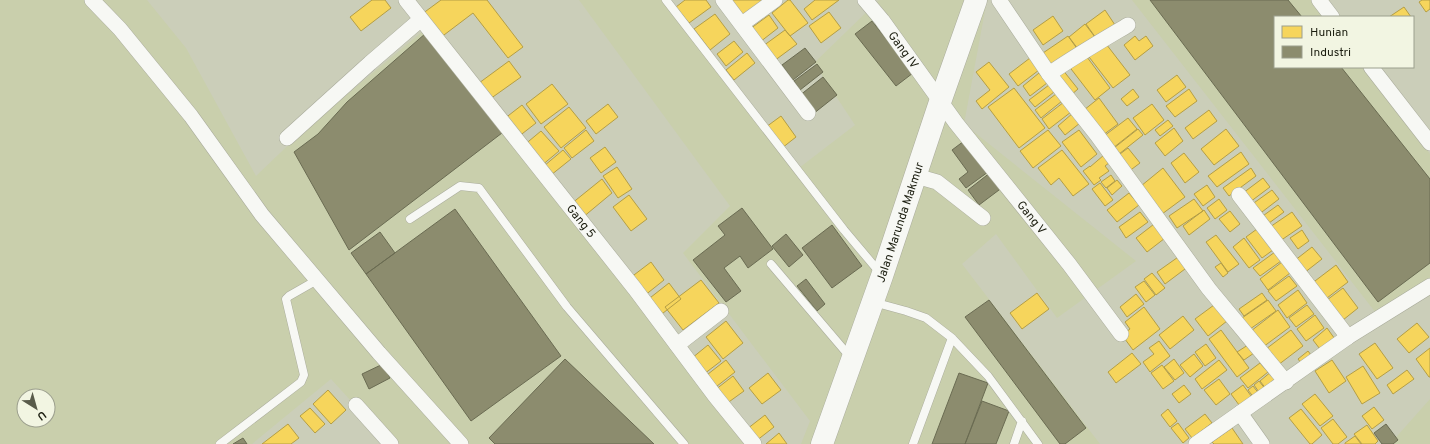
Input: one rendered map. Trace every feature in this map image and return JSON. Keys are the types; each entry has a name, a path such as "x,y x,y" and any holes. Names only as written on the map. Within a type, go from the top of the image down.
{"main road":[{"name":"Jalan Marunda Makmur","path":"822,444 882,276 976,0"}],"street":[{"path":"92,0 120,29 186,110 262,215 379,353 461,444"},
{"name":"Gang 5","path":"406,0 420,20 635,289 715,396 754,444"},
{"path":"723,0 808,112"},
{"path":"742,24 775,0"},
{"name":"Gang IV","path":"865,0 882,20 940,102"},
{"path":"999,0 1049,74 1097,134 1209,289 1286,382"},
{"path":"1318,0 1331,16"},
{"path":"287,138 420,20"},
{"path":"1049,74 1075,56 1128,25"},
{"path":"1372,68 1430,143"},
{"name":"Gang V","path":"940,102 1069,264 1121,334"},
{"path":"916,176 937,182 983,218"},
{"path":"1239,195 1348,337"},
{"path":"1196,444 1348,337 1430,286"},
{"path":"677,346 721,311"},
{"path":"356,405 391,444"},
{"path":"1240,413 1262,444"}],"lane":[{"path":"666,0 844,230 882,276"},
{"path":"410,219 460,186 479,188 567,307 684,444"},
{"path":"771,264 852,358"},
{"path":"220,444 301,382 304,375 286,298 317,280"},
{"path":"872,302 926,318 952,338 988,376 1038,444"},
{"path":"913,444 952,338"},
{"path":"1014,444 1022,421"}],"shaded area":[{"path":"0,0 147,0 186,48 256,176 304,130 429,26 744,444 390,444 331,379 252,444 0,444"},
{"path":"579,0 668,0 795,171 855,125 814,63 879,0 987,0 964,124 1136,261 1057,318 996,234 962,264 1100,444 801,444 810,421 683,253 730,206"},
{"path":"1132,0 1311,0 1323,16 1274,16 1274,68 1364,68 1430,154 1430,295 1383,322"},
{"path":"1430,399 1430,444 1390,444"}],"building: Hunian":[{"path":"372,0 385,0 391,8 361,31 350,17"},
{"path":"441,0 487,0 523,47 508,58 473,13 440,38 422,14"},
{"path":"685,0 706,0 711,7 689,23 676,7"},
{"path":"726,0 761,0 765,5 743,22"},
{"path":"790,0 808,23 790,36 772,13"},
{"path":"815,0 839,0 812,20 804,9"},
{"path":"1422,0 1430,0 1430,9 1426,12 1419,2"},
{"path":"1404,7 1410,16 1390,16"},
{"path":"1105,10 1117,28 1098,41 1086,24"},
{"path":"829,12 841,28 821,43 809,26"},
{"path":"715,14 730,34 710,50 694,29"},
{"path":"769,15 778,28 760,42 750,29"},
{"path":"1053,16 1063,31 1043,45 1033,30"},
{"path":"1085,24 1098,41 1081,53 1069,37"},
{"path":"785,30 797,44 774,61 763,46"},
{"path":"1068,36 1078,50 1050,69 1040,55"},
{"path":"1135,36 1139,41 1146,36 1153,46 1135,60 1124,45"},
{"path":"1103,40 1130,75 1113,88 1086,53"},
{"path":"734,41 743,52 726,66 717,54"},
{"path":"747,53 755,63 734,80 726,70"},
{"path":"1084,53 1110,88 1095,100 1068,65"},
{"path":"1030,58 1039,70 1018,86 1009,74"},
{"path":"509,61 521,77 490,99 479,83"},
{"path":"989,62 1009,87 982,109 976,101 990,90 976,72"},
{"path":"1062,69 1078,89 1071,95 1055,74"},
{"path":"1039,73 1047,83 1030,96 1023,86"},
{"path":"1177,75 1186,87 1166,102 1157,90"},
{"path":"552,84 568,104 541,124 526,104"},
{"path":"1049,85 1054,92 1035,107 1029,100"},
{"path":"1014,88 1045,128 1019,148 988,107"},
{"path":"1133,89 1139,97 1127,106 1121,99"},
{"path":"1189,89 1197,101 1175,117 1166,106"},
{"path":"1056,94 1062,101 1041,118 1035,110"},
{"path":"1099,98 1118,124 1103,135 1084,110"},
{"path":"1064,102 1071,112 1049,129 1042,119"},
{"path":"608,104 618,117 596,134 586,121"},
{"path":"1152,104 1164,120 1145,135 1133,118"},
{"path":"522,105 536,123 518,137 504,119"},
{"path":"569,107 586,128 561,148 544,127"},
{"path":"1209,110 1217,121 1193,139 1185,128"},
{"path":"1073,113 1080,123 1065,135 1058,126"},
{"path":"781,116 796,137 782,148 766,127"},
{"path":"1128,118 1137,129 1113,148 1104,136"},
{"path":"1168,120 1173,126 1160,136 1155,130"},
{"path":"1174,128 1183,141 1165,156 1155,143"},
{"path":"1138,129 1143,135 1119,154 1114,148"},
{"path":"1226,129 1239,146 1214,165 1201,149"},
{"path":"586,130 594,141 572,158 564,148"},
{"path":"1048,130 1061,146 1033,168 1020,151"},
{"path":"1079,130 1097,154 1081,167 1062,142"},
{"path":"541,131 559,151 541,166 523,146"},
{"path":"605,147 616,162 601,173 590,158"},
{"path":"1128,148 1140,163 1128,172 1116,157"},
{"path":"563,150 571,159 551,175 544,166"},
{"path":"1062,150 1089,184 1073,196 1059,178 1051,185 1038,168"},
{"path":"1241,152 1249,164 1217,187 1208,176"},
{"path":"1184,153 1199,172 1185,183 1171,163"},
{"path":"1104,155 1110,162 1105,166 1109,171 1099,178 1101,180 1094,185 1083,171"},
{"path":"617,167 632,189 618,198 603,176"},
{"path":"1163,168 1185,197 1162,214 1141,186"},
{"path":"1251,168 1256,176 1229,196 1223,188"},
{"path":"1111,175 1115,181 1106,188 1101,182"},
{"path":"1263,178 1270,187 1250,202 1243,193"},
{"path":"602,179 612,193 582,218 571,204"},
{"path":"1117,180 1122,186 1112,195 1107,188"},
{"path":"1100,183 1113,200 1105,206 1092,189"},
{"path":"1207,185 1215,197 1203,206 1194,194"},
{"path":"1272,190 1279,199 1258,215 1251,205"},
{"path":"1129,193 1139,205 1117,222 1107,210"},
{"path":"629,195 647,219 631,231 613,207"},
{"path":"1194,199 1203,211 1177,228 1169,216"},
{"path":"1219,199 1227,210 1215,219 1207,208"},
{"path":"1278,205 1284,212 1265,226 1260,218"},
{"path":"1204,210 1210,219 1189,235 1183,226"},
{"path":"1230,211 1240,224 1230,232 1219,219"},
{"path":"1140,212 1148,222 1126,238 1119,227"},
{"path":"1292,212 1302,226 1277,243 1267,229"},
{"path":"1158,221 1169,235 1147,252 1136,238"},
{"path":"1257,229 1273,250 1262,258 1246,237"},
{"path":"1302,230 1309,241 1298,249 1290,238"},
{"path":"1216,235 1239,264 1228,272 1206,242"},
{"path":"1244,238 1260,260 1249,268 1233,247"},
{"path":"1312,247 1322,259 1304,273 1294,261"},
{"path":"1275,252 1281,261 1260,276 1253,268"},
{"path":"1181,255 1189,266 1165,284 1157,272"},
{"path":"651,262 664,280 644,296 630,278"},
{"path":"1282,262 1290,273 1268,290 1260,279"},
{"path":"1221,263 1228,273 1223,277 1215,267"},
{"path":"1336,265 1348,282 1323,301 1311,284"},
{"path":"1152,273 1165,288 1156,295 1144,279"},
{"path":"1289,276 1297,286 1276,301 1268,291"},
{"path":"701,280 719,303 683,330 665,307"},
{"path":"1144,281 1155,295 1146,302 1135,287"},
{"path":"669,283 681,299 658,317 646,301"},
{"path":"1343,288 1358,308 1343,320 1327,300"},
{"path":"1298,290 1307,303 1287,318 1278,305"},
{"path":"1037,293 1049,309 1022,329 1010,313"},
{"path":"1262,293 1267,300 1244,316 1239,309"},
{"path":"1136,294 1144,304 1127,317 1120,307"},
{"path":"1268,300 1276,311 1250,329 1242,318"},
{"path":"1214,305 1227,321 1208,336 1195,319"},
{"path":"1307,305 1314,314 1296,327 1289,318"},
{"path":"1144,307 1160,329 1133,350 1122,335 1130,329 1125,322"},
{"path":"1278,310 1290,327 1263,347 1251,331"},
{"path":"1315,315 1324,328 1306,341 1297,329"},
{"path":"1183,316 1194,330 1170,349 1159,335"},
{"path":"726,321 743,343 723,359 706,337"},
{"path":"1417,323 1429,337 1409,353 1397,339"},
{"path":"1327,328 1337,342 1323,353 1313,340"},
{"path":"1221,330 1249,368 1237,377 1209,339"},
{"path":"1291,330 1303,346 1278,365 1266,349"},
{"path":"1159,341 1170,356 1150,372 1143,362 1154,354 1149,348"},
{"path":"1375,343 1393,368 1377,379 1359,354"},
{"path":"1206,344 1216,358 1205,366 1195,352"},
{"path":"708,345 721,361 704,374 692,358"},
{"path":"1248,345 1254,353 1244,360 1237,352"},
{"path":"1430,348 1430,377 1429,377 1416,359"},
{"path":"1308,351 1314,359 1304,367 1298,359"},
{"path":"1132,353 1141,364 1116,383 1108,372"},
{"path":"1194,354 1203,366 1190,377 1180,365"},
{"path":"1174,359 1184,373 1175,380 1164,367"},
{"path":"726,360 735,372 712,390 703,378"},
{"path":"1219,360 1227,370 1202,389 1195,379"},
{"path":"1332,360 1346,381 1329,393 1315,371"},
{"path":"1260,363 1268,372 1248,388 1240,378"},
{"path":"1162,365 1174,381 1163,389 1151,373"},
{"path":"1363,366 1380,393 1362,404 1346,377"},
{"path":"1407,370 1414,379 1393,394 1387,385"},
{"path":"1272,371 1279,380 1267,390 1260,381"},
{"path":"768,373 781,390 762,404 749,388"},
{"path":"733,376 744,391 726,404 715,390"},
{"path":"1219,379 1230,394 1216,405 1204,390"},
{"path":"1259,381 1266,390 1261,395 1254,385"},
{"path":"1184,385 1191,394 1179,403 1172,394"},
{"path":"1243,385 1254,400 1242,409 1231,394"},
{"path":"1253,386 1260,395 1255,399 1248,390"},
{"path":"328,390 346,410 331,424 313,404"},
{"path":"1315,394 1333,416 1320,426 1302,404"},
{"path":"1374,407 1384,420 1372,429 1362,416"},
{"path":"310,408 325,424 315,433 300,416"},
{"path":"1168,409 1177,421 1170,427 1161,415"},
{"path":"1301,409 1322,435 1312,444 1310,444 1289,418"},
{"path":"1205,414 1212,423 1192,438 1185,429"},
{"path":"765,415 774,427 756,441 747,429"},
{"path":"1333,419 1347,437 1338,444 1333,444 1321,428"},
{"path":"1178,423 1189,438 1183,443 1171,428"},
{"path":"288,424 299,438 291,444 262,444"},
{"path":"1367,425 1378,441 1375,444 1362,444 1354,434"},
{"path":"1232,428 1243,444 1214,444 1212,442"},
{"path":"779,433 787,444 766,444"},
{"path":"1355,436 1361,444 1345,444 1345,443"}],"building: Industri":[{"path":"1150,0 1288,0 1301,16 1274,16 1274,68 1342,68 1430,179 1430,263 1378,302"},
{"path":"872,21 913,73 896,86 855,34"},
{"path":"426,33 502,133 349,250 294,152 318,134 347,102"},
{"path":"805,48 816,62 793,80 782,65"},
{"path":"817,64 823,72 800,90 794,81"},
{"path":"823,77 837,95 813,114 799,96"},
{"path":"964,141 988,172 966,188 959,179 968,172 952,150"},
{"path":"991,172 1003,187 979,205 968,190"},
{"path":"742,208 773,249 748,268 740,256 724,268 741,291 726,302 693,260 725,235 718,226"},
{"path":"455,209 561,356 471,421 366,274"},
{"path":"832,225 862,266 832,288 802,248"},
{"path":"380,232 395,253 366,274 351,253"},
{"path":"786,234 803,255 789,267 772,246"},
{"path":"806,279 825,304 817,311 797,286"},
{"path":"989,300 1086,428 1065,444 1060,444 965,317"},
{"path":"565,359 654,444 495,444 489,438"},
{"path":"383,364 390,378 369,389 362,374"},
{"path":"959,373 988,383 965,444 932,444"},
{"path":"982,401 1009,411 996,444 965,444"},
{"path":"1386,424 1398,440 1393,444 1382,444 1374,433"},
{"path":"243,438 247,444 233,444"}]}
